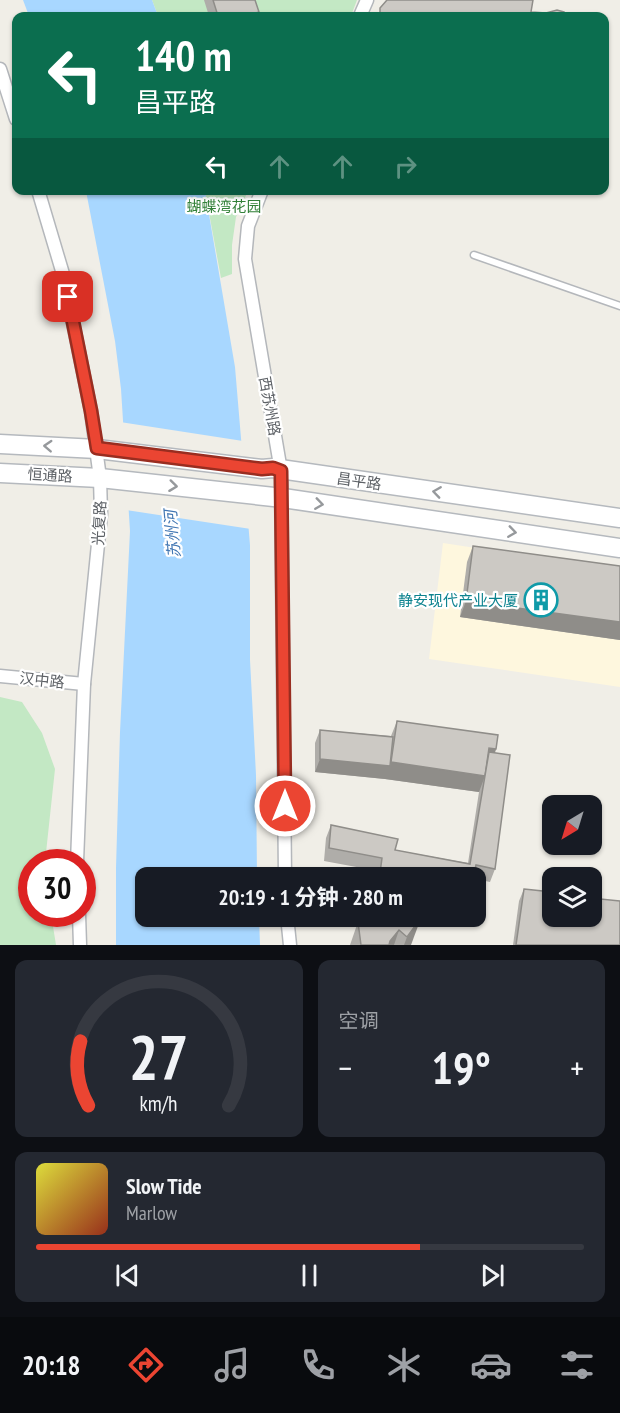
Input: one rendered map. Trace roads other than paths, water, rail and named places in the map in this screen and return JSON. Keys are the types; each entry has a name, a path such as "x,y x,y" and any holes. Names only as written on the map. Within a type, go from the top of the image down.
{"main road":[{"name":"恒通路","path":"0,444 105,450"},
{"name":"昌平路","path":"105,450 262,469 273,468 281,471 620,518"},
{"name":"恒通路","path":"0,473 107,479"},
{"name":"昌平路","path":"107,479 283,498 620,548"}],"street":[{"path":"0,69 12,106"},
{"name":"光复路","path":"39,195 63,274 91,411 105,450 107,479 101,514 84,684 78,849"},
{"name":"西苏州路","path":"260,195 248,226 246,265 281,471 283,498 285,867"},
{"name":"汉中路","path":"0,676 84,684"},
{"path":"80,927 81,945"},
{"path":"288,927 290,945"}],"lane":[{"path":"474,255 620,306"}],"water":[{"path":"23,0 152,0 156,12 28,12"},
{"name":"苏州河","path":"87,195 206,195 235,367 250,545 250,660 256,775 257,867 135,867 135,927 259,927 260,945 116,945 120,732 130,531 121,389 115,341"}],"place":[{"name":"静安现代产业大厦","path":"541,600"}],"park label":[{"name":"蝴蝶湾花园","path":"224,206"}]}
